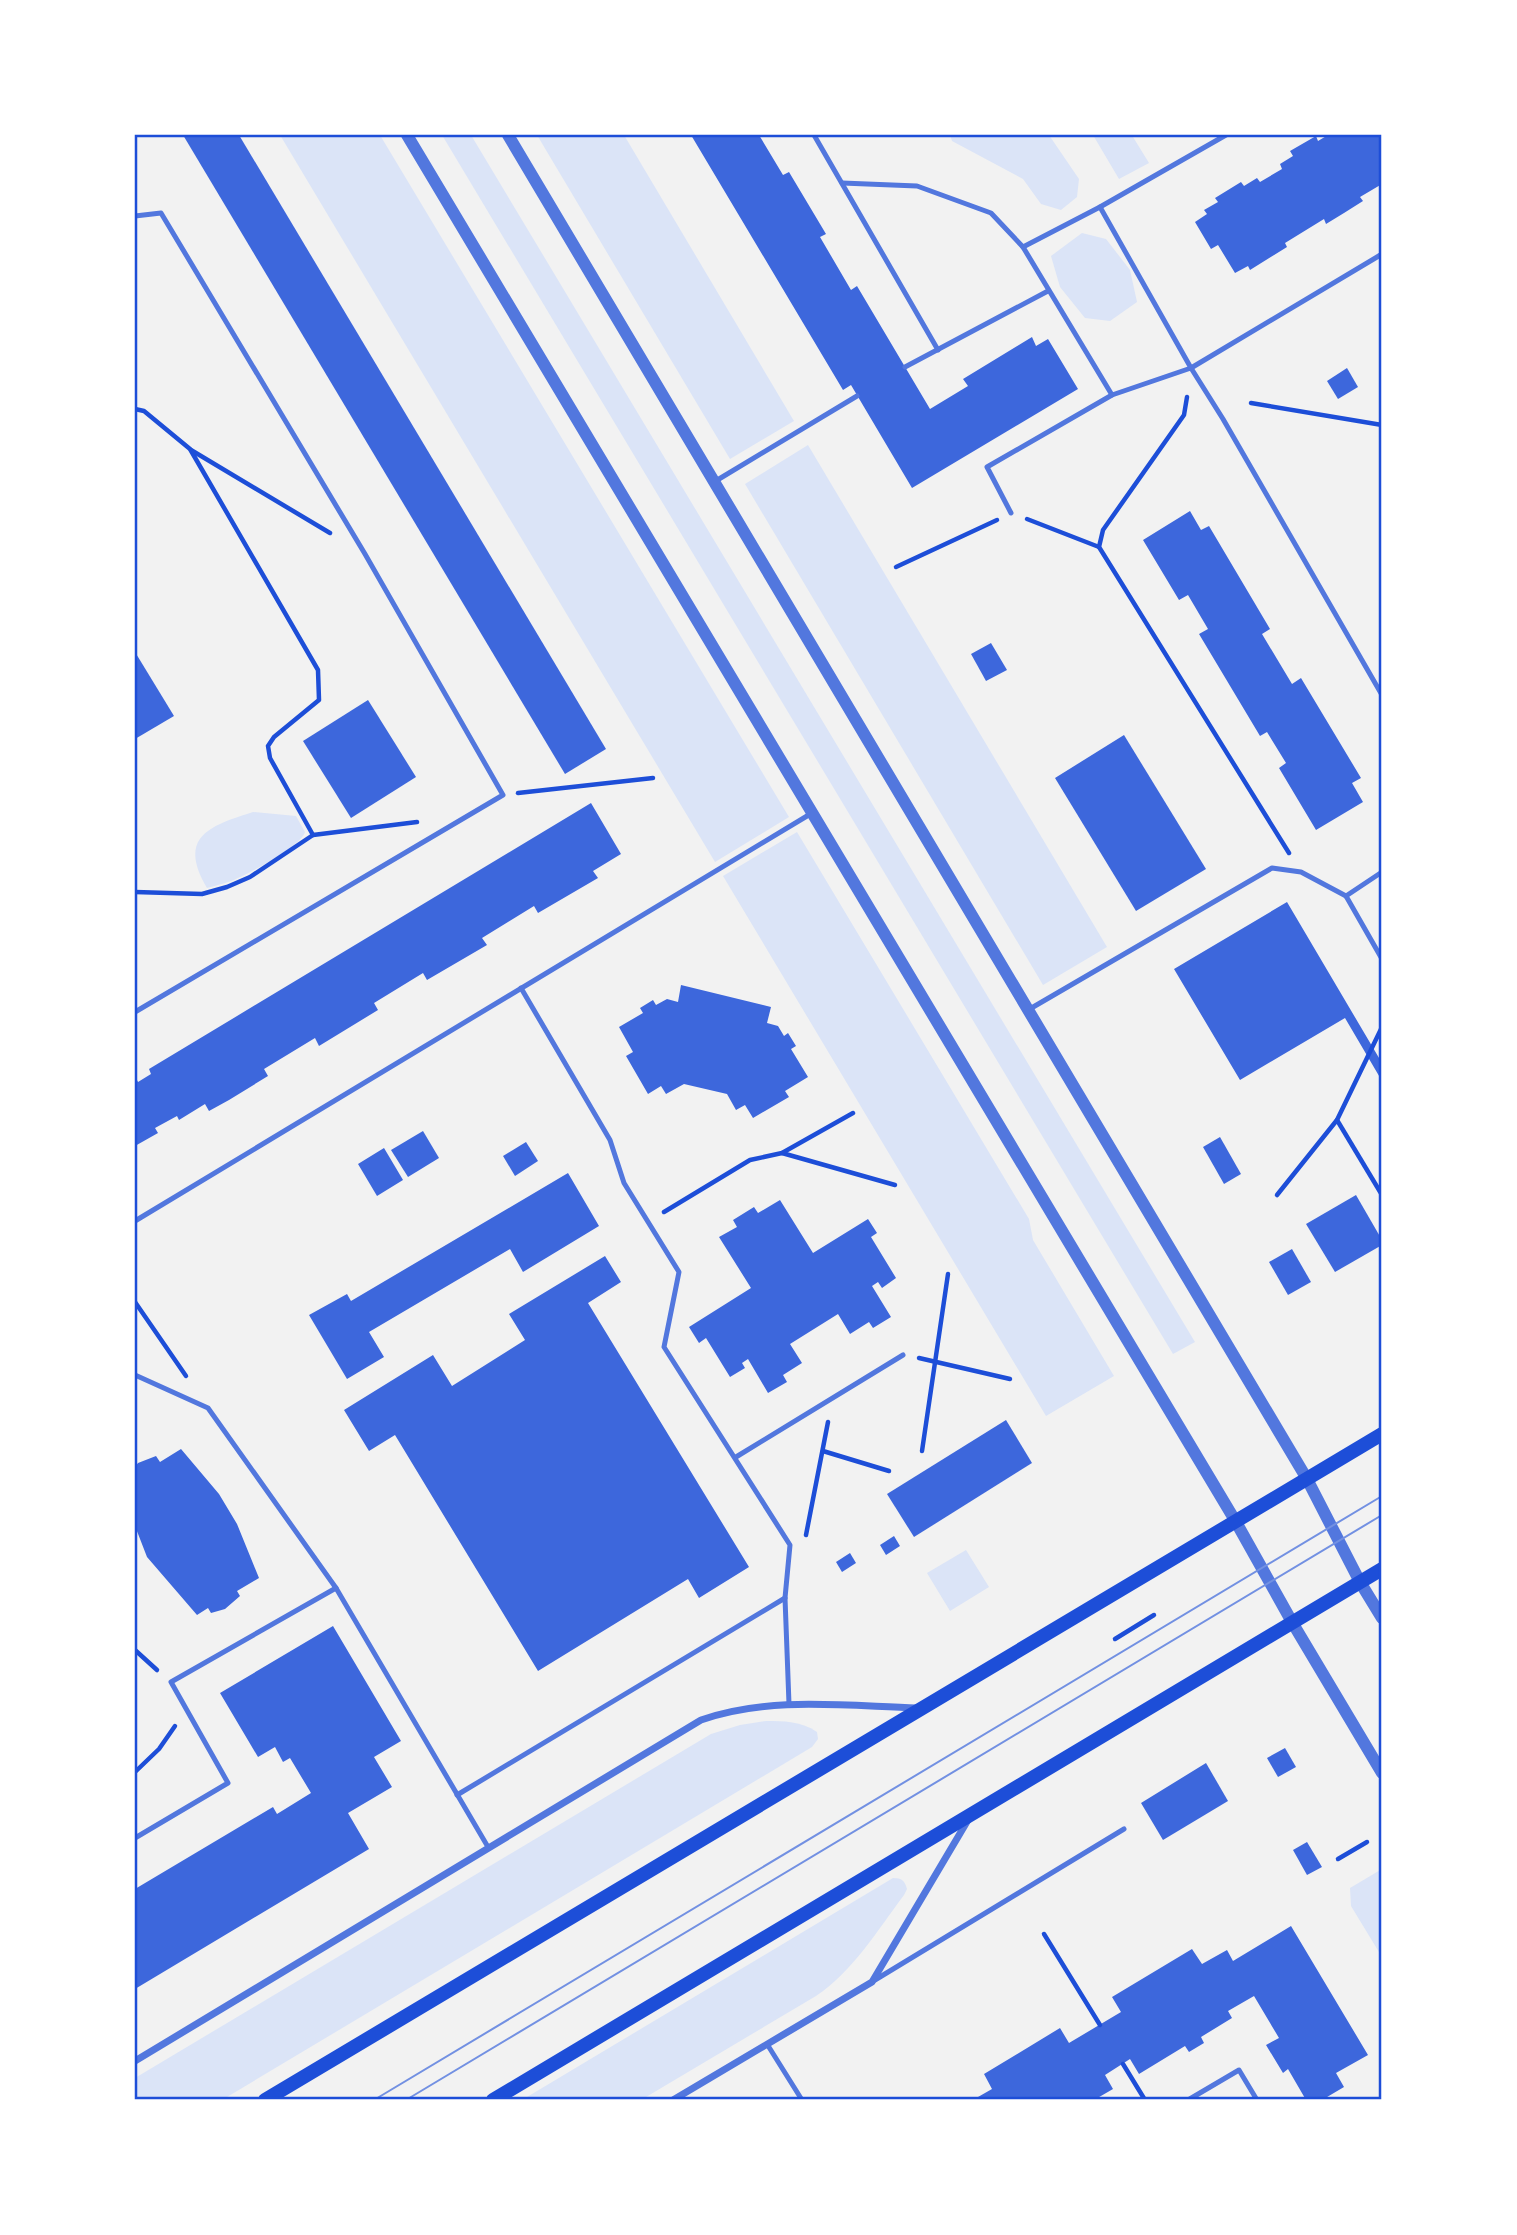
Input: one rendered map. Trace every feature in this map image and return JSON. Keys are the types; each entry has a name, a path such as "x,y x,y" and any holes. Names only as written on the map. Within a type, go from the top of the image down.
{"main road":[{"path":"265,2100 1382,1434"},
{"path":"493,2100 1382,1569"}],"street":[{"path":"407,135 1236,1522 1382,1773"},
{"path":"508,135 1307,1479 1360,1582 1382,1618"},
{"path":"135,2061 701,1720 729,1710 789,1704 921,1708"},
{"path":"673,2100 872,1982 971,1815"}],"lane":[{"path":"814,135 938,350"},
{"path":"1023,247 1100,207 1226,135"},
{"path":"842,183 917,186 991,213 1023,247 1112,395"},
{"path":"1100,207 1382,695"},
{"path":"135,216 161,213 365,554 503,795 135,1012"},
{"path":"1011,513 987,467 1112,395 1191,368 1382,254"},
{"path":"905,367 1048,291"},
{"path":"714,482 857,396"},
{"path":"135,1221 813,813"},
{"path":"1028,1010 1272,868 1301,872 1346,896 1382,959"},
{"path":"1346,896 1382,872"},
{"path":"521,988 610,1140 624,1183 679,1272 663,1347 790,1545 785,1598 789,1704"},
{"path":"736,1457 903,1355"},
{"path":"135,1375 208,1408 336,1588 488,1847"},
{"path":"135,1838 228,1783 171,1682 336,1588"},
{"path":"457,1795 785,1598"},
{"path":"872,1982 1124,1829"},
{"path":"767,2044 802,2100"},
{"path":"1188,2100 1239,2070 1257,2100"}],"path":[{"path":"1099,547 1102,530 1184,415 1191,368"},
{"path":"1251,403 1382,425"},
{"path":"135,408 144,411 190,449 365,554"},
{"path":"190,449 318,670 319,699 274,737 268,746 270,758 313,835"},
{"path":"896,567 1011,513 1099,547 1301,872"},
{"path":"503,795 653,778"},
{"path":"135,892 202,894 227,887 250,877 313,835 425,822 449,827"},
{"path":"1277,1195 1337,1120 1382,1027"},
{"path":"648,1222 750,1160 782,1153 853,1113"},
{"path":"1337,1120 1382,1195"},
{"path":"782,1153 895,1185"},
{"path":"922,1451 948,1274"},
{"path":"135,1302 208,1408"},
{"path":"903,1355 1010,1379"},
{"path":"806,1535 833,1399"},
{"path":"823,1451 890,1471"},
{"path":"1115,1639 1154,1615"},
{"path":"135,1650 171,1682"},
{"path":"135,1662 144,1659"},
{"path":"135,1772 159,1749 188,1712"},
{"path":"1338,1859 1367,1842"},
{"path":"1044,1934 1100,2025"},
{"path":"1123,2064 1145,2100"}],"shaded area":[{"path":"280,135 380,135 789,817 715,862"},
{"path":"442,135 471,135 1195,1342 1173,1354"},
{"path":"537,135 624,135 794,421 730,459"},
{"path":"950,135 1049,135 1079,179 1077,197 1061,210 1041,204 1023,179 952,141"},
{"path":"1093,135 1136,135 1133,137 1149,163 1119,179"},
{"path":"1082,233 1106,239 1130,270 1137,302 1110,321 1085,318 1060,287 1051,256"},
{"path":"808,445 1107,947 1043,985 745,484"},
{"path":"253,812 296,816 305,832 295,844 265,864 234,880 207,888 195,857 202,836 223,823"},
{"path":"797,832 1029,1219 1033,1240 1114,1376 1046,1416 723,876"},
{"path":"966,1550 989,1587 950,1611 927,1573"},
{"path":"766,1721 805,1726 817,1732 818,1739 812,1747 222,2100 135,2100 135,2078 711,1734"},
{"path":"1382,1869 1382,1957 1351,1906 1350,1888"},
{"path":"893,1878 904,1882 907,1889 904,1895 853,1963 816,1996 641,2100 522,2100"}],"building":[{"path":"183,135 239,135 606,749 565,774"},
{"path":"691,135 759,135 783,175 789,172 826,234 820,237 851,290 857,286 930,409 968,386 963,379 1032,337 1036,346 1048,339 1078,389 912,488 851,385 843,390"},
{"path":"1328,135 1382,135 1382,184 1360,197 1363,201 1326,224 1324,219 1285,243 1287,247 1250,270 1248,266 1235,273 1218,245 1211,249 1195,222 1207,214 1204,210 1218,202 1215,198 1241,182 1244,186 1257,178 1260,182 1282,169 1280,164 1293,156 1290,151 1316,136 1318,141"},
{"path":"1347,368 1358,387 1338,399 1327,381"},
{"path":"1190,511 1201,530 1209,526 1270,629 1262,634 1292,684 1301,678 1361,778 1352,783 1363,802 1316,830 1279,768 1286,763 1267,732 1260,736 1199,634 1208,629 1188,595 1179,600 1143,540"},
{"path":"991,643 1007,670 986,681 971,654"},
{"path":"135,652 174,716 135,739"},
{"path":"368,700 416,777 351,818 303,741"},
{"path":"1124,735 1206,869 1136,911 1055,778"},
{"path":"591,803 621,854 593,871 598,878 538,913 534,906 482,938 487,945 427,980 423,973 374,1003 378,1010 319,1046 315,1038 264,1069 268,1076 229,1100 209,1111 205,1104 179,1120 177,1116 155,1128 158,1133 135,1146 135,1076 138,1082 151,1074 149,1069"},
{"path":"1287,902 1382,1063 1382,1081 1345,1018 1240,1080 1174,969"},
{"path":"681,985 771,1007 767,1023 778,1026 784,1036 788,1033 796,1046 791,1049 808,1077 785,1091 789,1097 753,1118 745,1105 736,1110 727,1094 684,1084 666,1094 661,1086 648,1094 626,1056 633,1052 619,1027 643,1013 640,1008 653,1000 656,1005 667,999 678,1002"},
{"path":"423,1131 439,1158 408,1177 391,1150"},
{"path":"1220,1137 1241,1174 1224,1184 1203,1147"},
{"path":"526,1142 538,1161 515,1176 503,1156"},
{"path":"384,1148 403,1180 377,1196 358,1164"},
{"path":"568,1173 599,1226 523,1272 510,1249 369,1332 384,1357 347,1379 309,1315 347,1294 351,1301"},
{"path":"1356,1195 1382,1240 1382,1245 1335,1272 1306,1224"},
{"path":"780,1200 813,1253 868,1219 877,1233 871,1237 896,1278 882,1288 878,1282 872,1286 891,1317 873,1328 869,1322 850,1334 838,1314 790,1344 802,1363 783,1375 787,1382 768,1393 748,1359 742,1363 745,1368 730,1377 706,1338 699,1343 689,1327 751,1288 719,1237 737,1227 733,1220 754,1207 758,1213"},
{"path":"1292,1249 1311,1282 1288,1295 1269,1262"},
{"path":"605,1256 621,1282 588,1303 749,1567 699,1598 688,1579 538,1671 395,1435 369,1451 344,1410 433,1355 452,1386 525,1340 509,1314"},
{"path":"1006,1420 1032,1463 914,1537 887,1494"},
{"path":"181,1449 219,1494 237,1524 259,1578 237,1591 240,1596 225,1609 211,1613 208,1608 197,1615 147,1557 135,1526 135,1467 138,1463 156,1456 160,1462"},
{"path":"894,1536 900,1546 886,1555 880,1545"},
{"path":"850,1553 856,1563 842,1572 836,1562"},
{"path":"333,1626 401,1741 374,1757 392,1787 348,1813 369,1849 135,1989 135,1889 273,1807 277,1814 311,1793 290,1758 283,1762 275,1747 258,1757 220,1693"},
{"path":"1285,1748 1296,1767 1278,1777 1267,1758"},
{"path":"1206,1763 1228,1801 1163,1840 1141,1803"},
{"path":"1307,1842 1322,1867 1307,1875 1293,1850"},
{"path":"1291,1926 1368,2055 1336,2073 1344,2087 1322,2100 1306,2100 1288,2069 1283,2073 1266,2045 1279,2038 1254,1996 1228,2011 1232,2018 1201,2037 1204,2043 1189,2052 1185,2046 1139,2074 1130,2059 1105,2075 1113,2089 1094,2100 980,2100 978,2097 992,2089 984,2074 1060,2028 1069,2043 1121,2012 1112,1997 1192,1949 1202,1964 1227,1950 1233,1961"}],"tram line":[{"path":"374,2100 1382,1496"},
{"path":"406,2100 1382,1515"}]}
